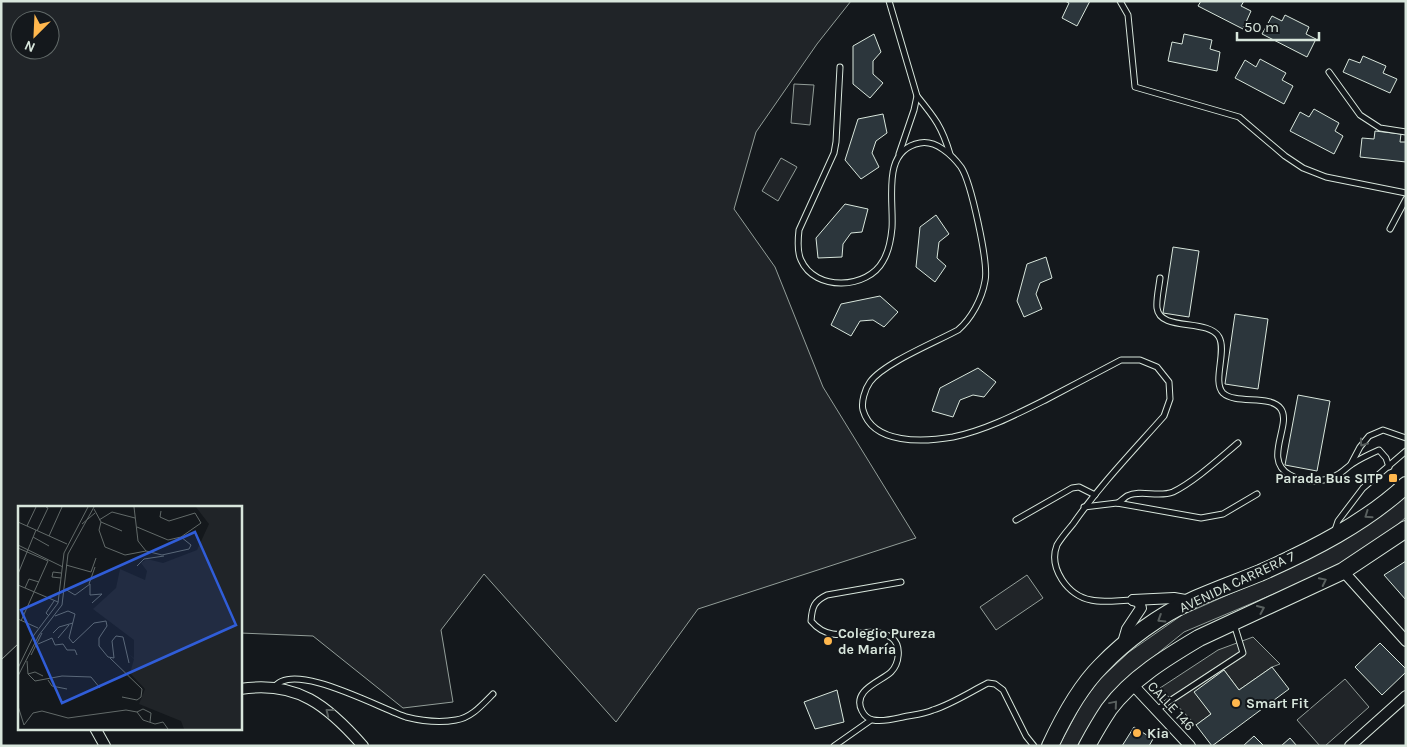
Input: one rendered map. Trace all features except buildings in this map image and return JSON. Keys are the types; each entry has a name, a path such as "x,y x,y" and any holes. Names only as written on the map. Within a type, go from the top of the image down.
{"main road":[{"name":"AVENIDA CARRERA 7","path":"1050,746 1073,702 1099,668 1122,646 1156,622 1192,601 1262,572 1332,537 1388,501 1406,485"},
{"path":"1087,746 1109,709 1132,684 1178,650 1233,622 1343,571 1406,529"}],"street":[{"path":"1343,571 1406,641"},
{"path":"1133,600 1167,598 1192,601"},
{"path":"1122,646 1127,629 1141,608 1139,602 1133,600"},
{"name":"CALLE 146","path":"1132,684 1190,746"},
{"path":"241,689 274,688 294,692 315,701 341,721 363,746"},
{"path":"1350,746 1406,696"},
{"path":"97,730 105,746"}],"lane":[{"path":"889,1 917,96 933,115 943,133 950,154"},
{"path":"1120,1 1128,15 1136,87 1239,117 1297,164 1326,177 1406,193"},
{"path":"840,67 834,153 799,230 798,241 801,260 813,275 824,281 841,284 857,281 872,273 883,262 889,246 892,227 892,184 917,96"},
{"path":"1330,72 1360,115 1380,128 1406,132"},
{"path":"899,154 911,146 922,143 932,144 950,154 962,168 970,195 986,270 986,281 968,322 958,330 884,368 870,382 864,393 862,407 867,421 879,431 898,438 926,440 954,437 1009,418 1121,360 1140,360 1157,367 1169,382 1170,399 1164,416 1084,508 1058,545 1054,560 1060,577 1072,592 1082,598 1093,601 1133,600"},
{"path":"1390,229 1406,199"},
{"path":"1160,278 1157,308 1159,314 1170,322 1202,327 1219,337 1221,346 1219,384 1222,392 1229,396 1272,402 1280,408 1283,415 1278,456 1282,469 1289,475 1299,480 1312,481 1336,476 1351,464 1380,450 1386,458 1389,467"},
{"path":"1351,464 1368,436 1383,430 1406,438"},
{"path":"1117,503 1128,496 1136,494 1160,495 1173,492 1204,471 1238,443"},
{"path":"1332,537 1338,521 1363,488 1406,451"},
{"path":"1016,520 1072,488 1079,487 1094,495"},
{"path":"1084,508 1117,503 1201,518 1223,514 1257,494"},
{"path":"901,582 827,595 816,600 812,610 810,621 822,631 846,636 876,632 886,635 896,643 899,653 897,662 891,672 865,690 860,703 865,716 872,720 891,720 933,710 988,683 995,684 1003,690 1026,736 1034,746"},
{"path":"1156,710 1243,653 1233,622"},
{"path":"274,688 279,681 285,679 299,678 320,682 406,716 426,721 457,720 472,714 493,694"},
{"path":"834,746 872,720"}],"shaded area":[{"path":"1,1 851,1 817,44 756,132 734,209 775,267 823,387 916,538 698,609 616,722 484,574 441,630 453,702 403,708 313,636 241,633 241,506 18,506 18,644 1,660"},
{"path":"794,84 814,85 810,125 791,123"},
{"path":"781,158 797,167 778,201 762,191"},
{"path":"1406,495 1406,517 1394,528 1352,558 1307,580 1184,632 1120,684 1077,746 1059,746 1082,703 1099,680 1129,652 1182,615 1289,568"},
{"path":"1027,575 1043,598 996,630 980,607"},
{"path":"1253,637 1280,664 1272,667 1239,690 1224,670 1195,692 1211,714 1196,725 1160,688 1218,650"},
{"path":"1345,679 1369,707 1325,746 1320,746 1297,720"}],"place":[{"name":"Parada Bus SITP","path":"1393,478"},
{"name":"Colegio Pureza de María","path":"828,641"},
{"name":"Smart Fit","path":"1236,703"},
{"name":"Kia","path":"1137,733"}]}
